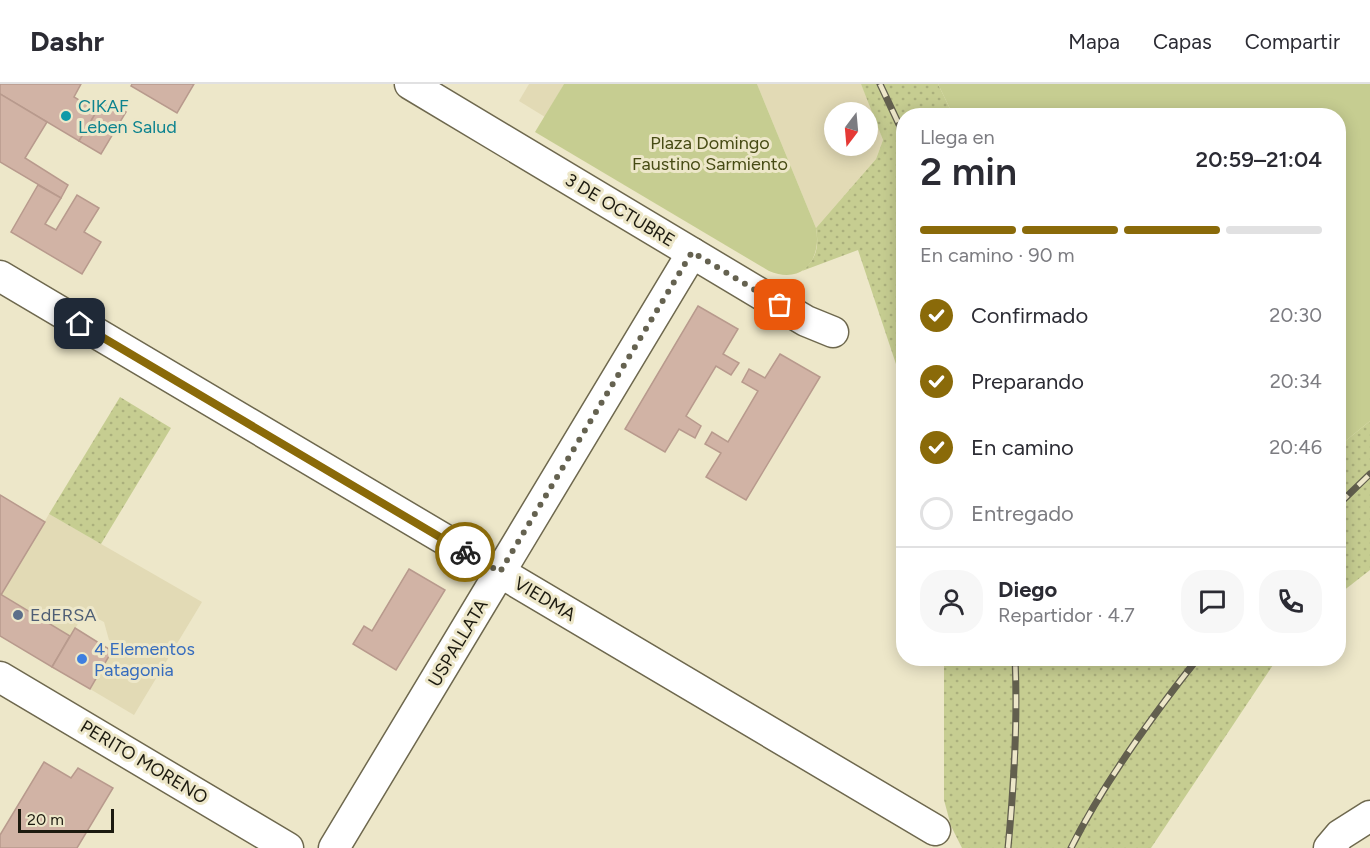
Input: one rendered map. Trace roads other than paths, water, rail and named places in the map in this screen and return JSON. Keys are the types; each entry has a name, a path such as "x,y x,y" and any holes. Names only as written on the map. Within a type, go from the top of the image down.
{"street":[{"name":"3 DE OCTUBRE","path":"410,84 799,317 832,332"},
{"name":"USPALLATA","path":"334,848 692,252"},
{"name":"VIEDMA","path":"0,276 935,830"},
{"name":"PERITO MORENO","path":"0,677 288,848"},
{"path":"1329,848 1340,835 1370,816"}],"railway":[{"path":"880,84 896,118"},
{"path":"1346,497 1370,474"},
{"path":"1008,848 1015,753 1015,666"},
{"path":"1071,848 1098,799 1130,750 1192,666"}],"place":[{"name":"CIKAF Leben Salud","path":"66,116"},
{"name":"EdERSA","path":"18,615"},
{"name":"4 Elementos Patagonia","path":"82,659"}],"park label":[{"name":"Plaza Domingo Faustino Sarmiento","path":"710,153"}]}
